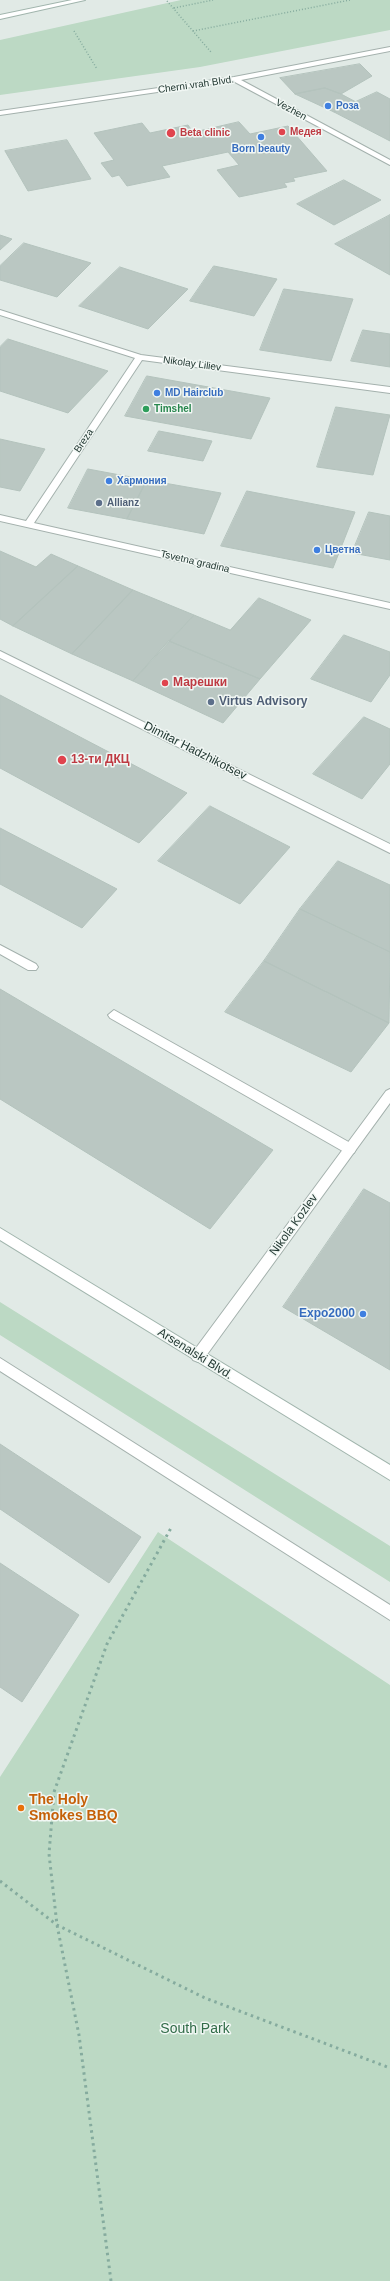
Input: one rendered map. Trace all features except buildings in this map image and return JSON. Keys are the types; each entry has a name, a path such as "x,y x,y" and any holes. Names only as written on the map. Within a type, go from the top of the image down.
{"street":[{"path":"0,17 82,0"},
{"name":"Cherni vrah Blvd.","path":"0,113 234,80 390,49"},
{"name":"Vezhen","path":"234,80 390,163"},
{"name":"Nikolay Liliev","path":"0,312 140,357 390,390"},
{"name":"Breza","path":"28,525 140,357"},
{"name":"Tsvetna gradina","path":"0,518 390,606"},
{"name":"Dimitar Hadzhikotsev","path":"0,654 390,849"},
{"path":"0,949 32,967"},
{"path":"114,1015 350,1148"},
{"name":"Nikola Kozlev","path":"198,1356 390,1094"},
{"name":"Arsenalski Blvd.","path":"0,1233 390,1473"},
{"path":"0,1364 390,1613"}],"path":[{"path":"173,8 213,0"},
{"path":"193,31 350,0"},
{"path":"167,1 234,80"},
{"path":"72,29 115,97"},
{"path":"111,2281 79,2035 56,1925 49,1854 54,1792 107,1644 171,1528"},
{"path":"0,1881 56,1925 205,1998 390,2068"}],"green space":[{"path":"181,0 390,0 390,30 200,67 0,95 0,40"},
{"path":"0,1302 390,1546 390,1582 0,1335"},
{"name":"South Park","path":"158,1532 390,1685 390,2281 0,2281 0,1777"}],"place":[{"name":"Роза","path":"328,106"},
{"name":"Медея","path":"282,132"},
{"name":"Beta clinic","path":"171,133"},
{"name":"Born beauty","path":"261,137"},
{"name":"MD Hairclub","path":"157,393"},
{"name":"Timshel","path":"146,409"},
{"name":"Хармония","path":"109,481"},
{"name":"Allianz","path":"99,503"},
{"name":"Цветна","path":"317,550"},
{"name":"Марешки","path":"165,683"},
{"name":"Virtus Advisory","path":"211,702"},
{"name":"13-ти ДКЦ","path":"62,760"},
{"name":"Expo2000","path":"363,1314"},
{"name":"The Holy Smokes BBQ","path":"21,1808"}]}
